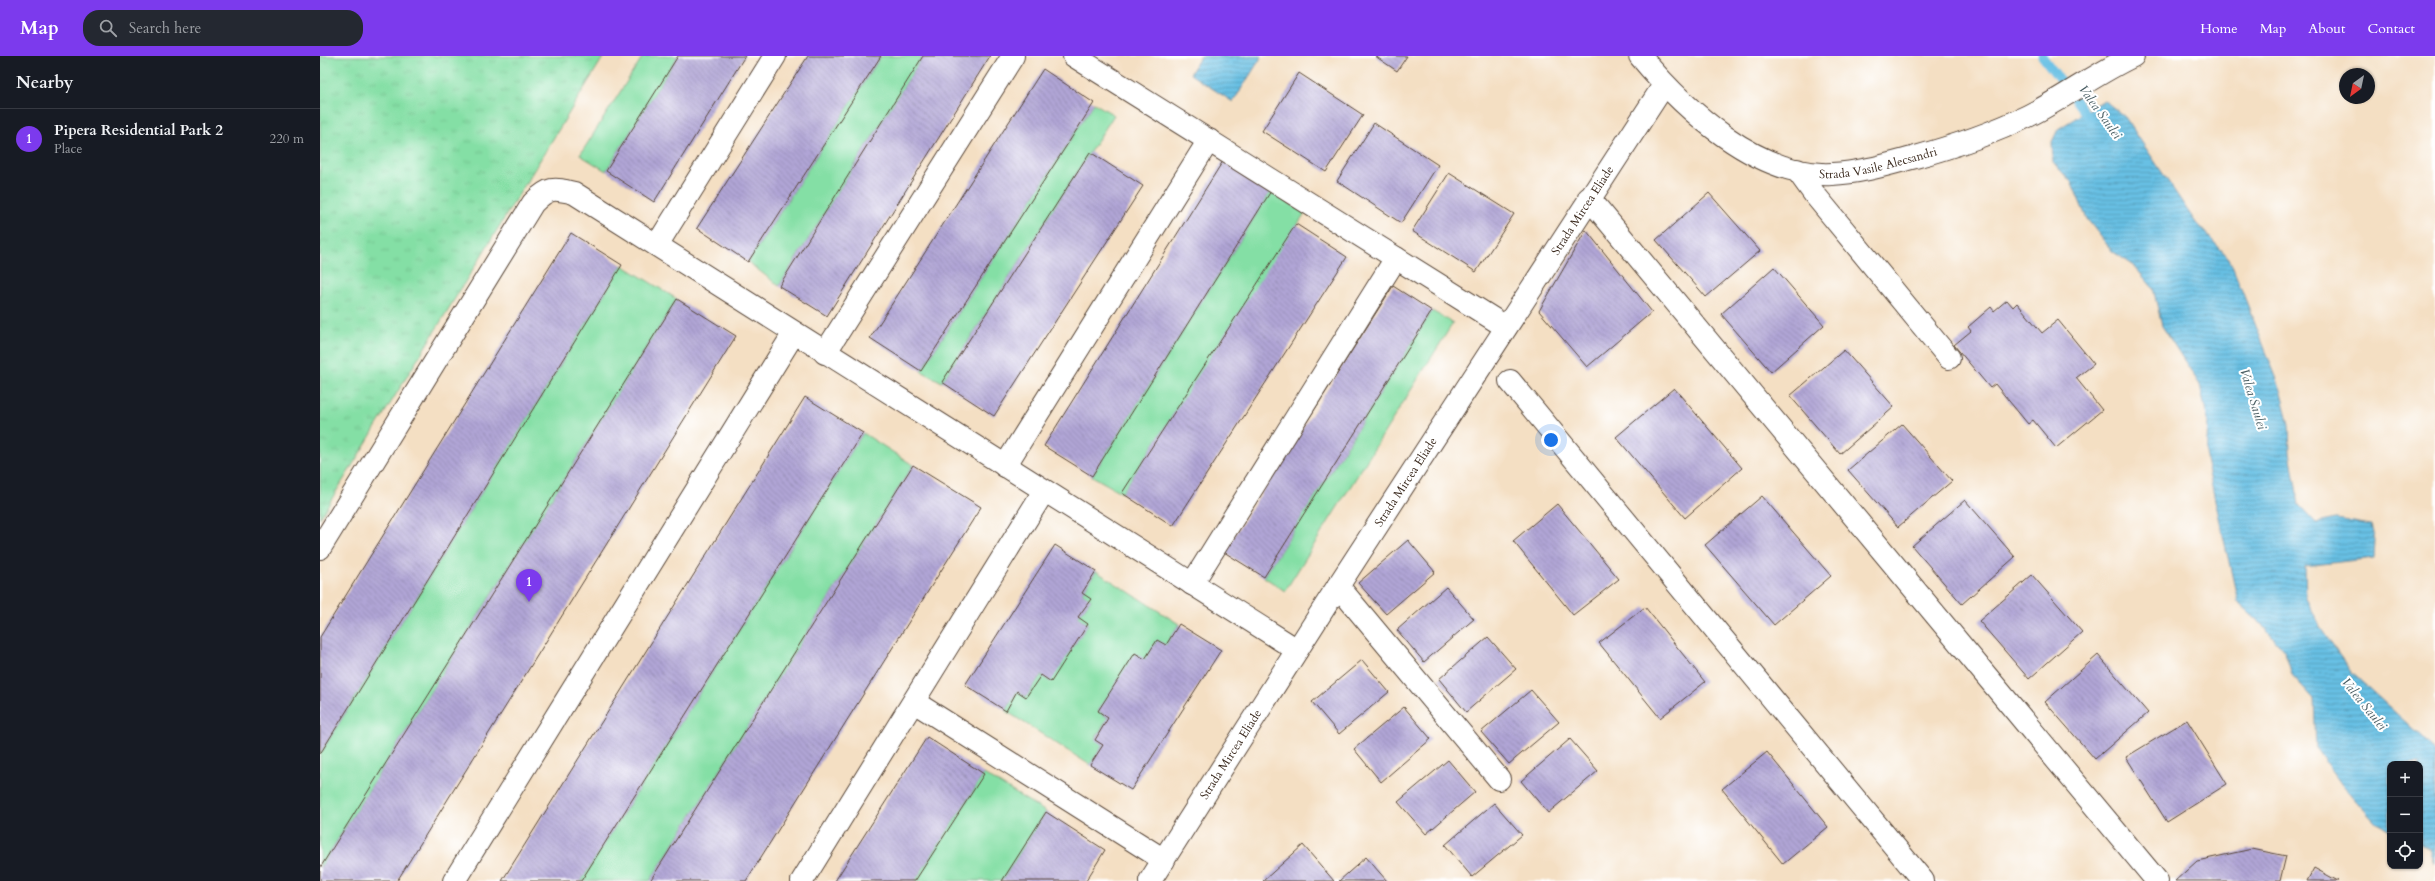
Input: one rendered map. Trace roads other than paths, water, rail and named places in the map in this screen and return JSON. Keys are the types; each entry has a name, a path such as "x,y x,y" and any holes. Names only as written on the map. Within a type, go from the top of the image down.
{"street":[{"path":"657,245 775,56"},
{"path":"825,353 1013,56"},
{"path":"1074,56 1506,327"},
{"name":"Strada Vasile Alecsandri","path":"1640,56 1664,85 1688,108 1732,141 1768,161 1797,170 1831,174 1854,171 1935,152 2006,126 2133,56"},
{"name":"Strada Mircea Eliade","path":"1150,881 1338,586 1664,85"},
{"path":"1004,466 1208,140"},
{"path":"1797,170 1815,196 1949,358"},
{"path":"320,548 533,203 546,190 558,189 574,193 1297,650"},
{"path":"1590,198 2157,881"},
{"path":"1192,584 1396,258"},
{"path":"454,881 794,333"},
{"path":"1510,381 1922,881"},
{"path":"802,881 1044,491"},
{"path":"1338,586 1499,779"},
{"path":"914,702 1164,860"}],"water":[{"path":"1201,56 1262,56 1233,102 1190,74"},
{"path":"2104,100 2125,117 2196,223 2229,258 2278,382 2289,424 2290,452 2299,505 2316,523 2336,519 2371,525 2375,541 2374,558 2305,566 2306,598 2319,626 2351,672 2423,738 2435,752 2435,863 2430,849 2423,846 2423,761 2387,761 2387,828 2374,821 2342,785 2316,749 2314,699 2292,675 2285,652 2257,619 2238,602 2206,460 2208,421 2200,385 2162,326 2153,288 2133,265 2112,251 2087,219 2072,183 2053,162 2052,142 2058,129"}],"waterway":[{"name":"Valea Saulei","path":"2042,56 2091,121"}],"place":[{"name":"Pipera Residential Park 2","path":"529,602"}]}
